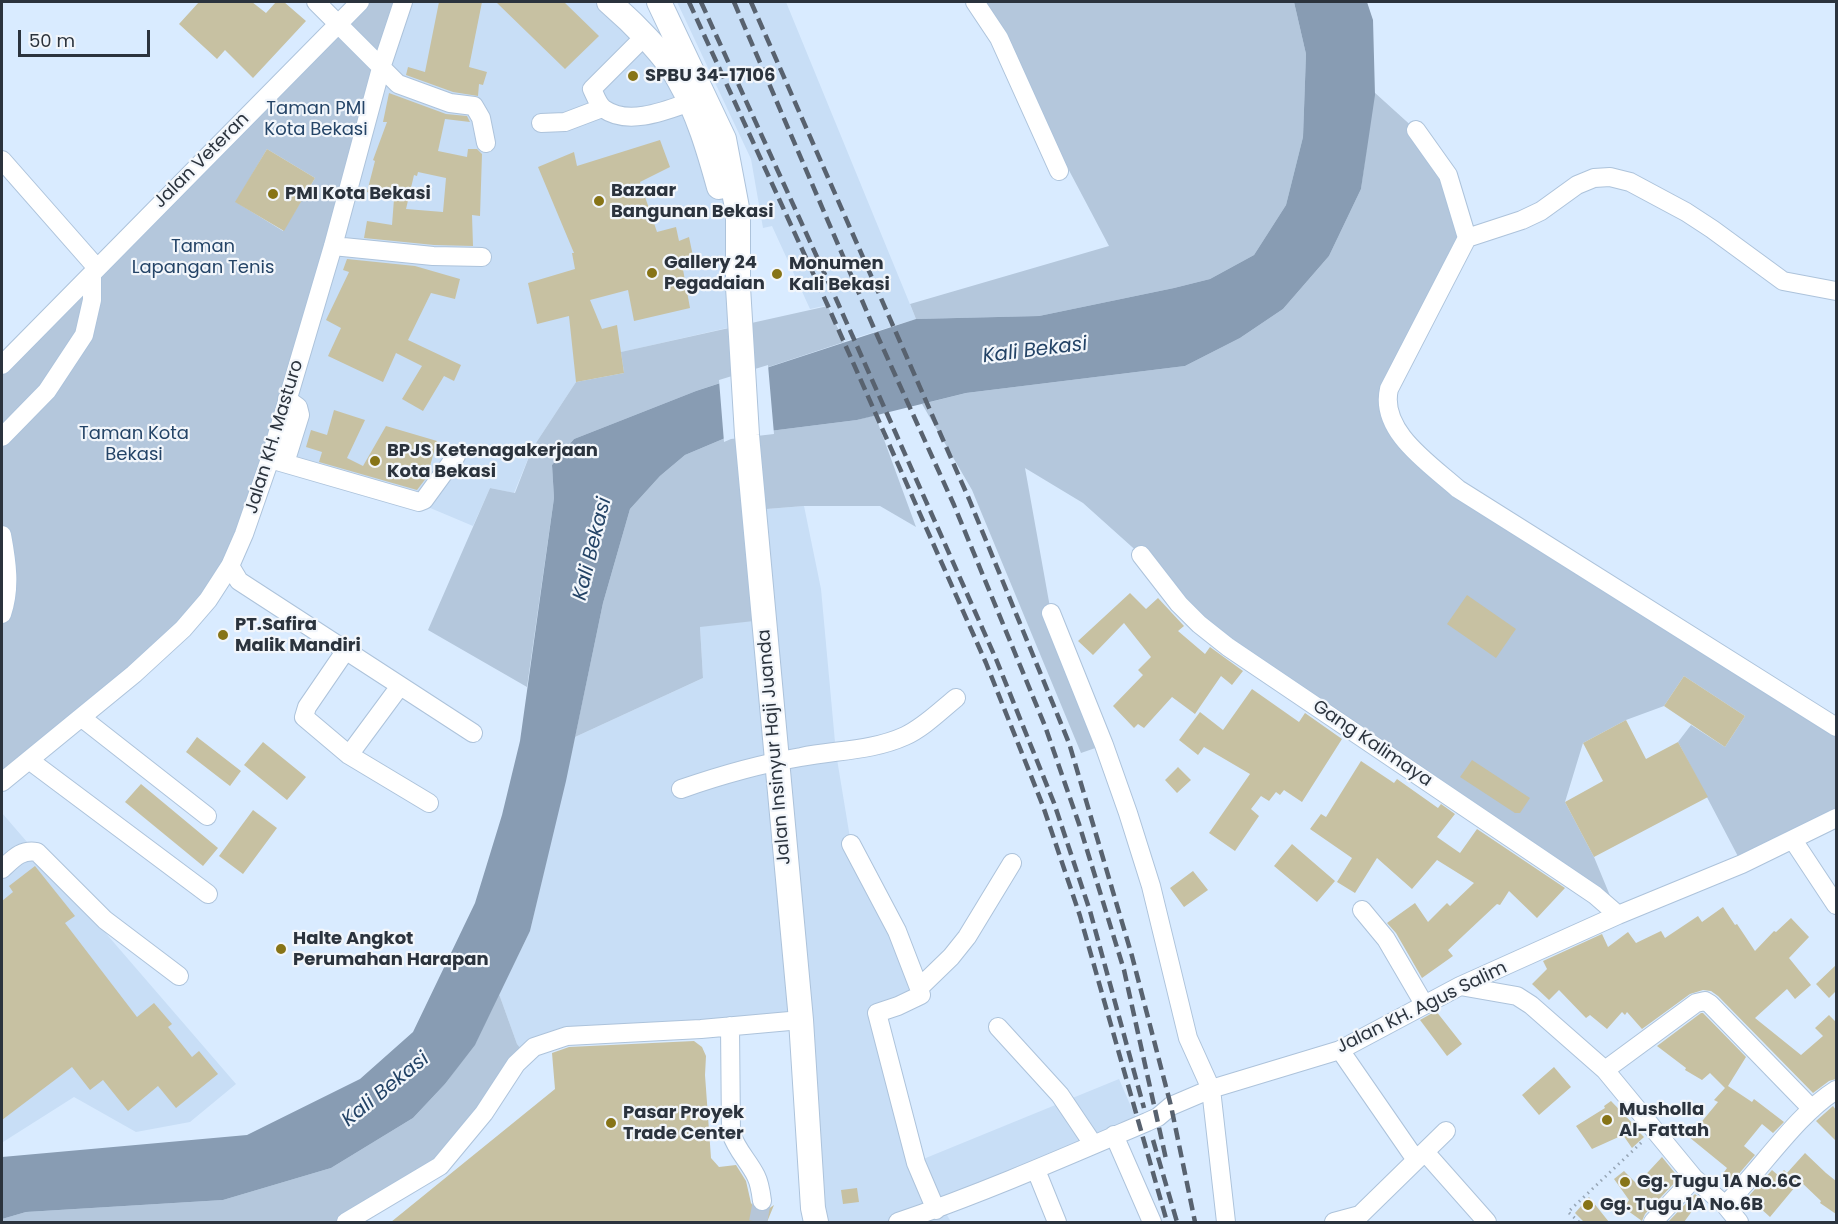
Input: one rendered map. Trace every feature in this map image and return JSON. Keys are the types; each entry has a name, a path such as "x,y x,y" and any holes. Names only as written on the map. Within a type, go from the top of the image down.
{"main road":[{"name":"Jalan Insinyur Haji Juanda","path":"609,2 645,36 679,78 690,102 706,142 727,212 738,287"},
{"name":"Jalan Insinyur Haji Juanda","path":"659,2 724,139 738,213 740,325 756,538 801,1020 812,1218"}],"street":[{"path":"316,2 398,84 450,103 474,106 481,118 486,143"},
{"name":"Jalan Veteran","path":"2,364 360,2"},
{"name":"Jalan KH. Masturo","path":"2,782 135,674 183,629 208,600 230,566 254,507 277,461 287,399 333,246 381,68 403,2"},
{"path":"975,2 999,38 1059,171"},
{"path":"645,36 592,89 602,108 623,117 666,111 690,102"},
{"path":"541,123 565,122 602,108"},
{"path":"1416,130 1448,175 1467,238 1389,389 1386,404 1388,412 1403,436 1458,489 1836,727"},
{"path":"2,160 94,271 92,300 84,335 47,391 2,437"},
{"path":"1467,238 1542,211 1577,185 1594,178 1610,177 1630,182 1686,212 1783,281 1836,291"},
{"path":"333,246 433,256 482,257"},
{"path":"277,461 419,502 424,500 456,456"},
{"path":"2,535 8,566 6,602 2,614"},
{"name":"Gang Kalimaya","path":"1142,555 1179,604 1199,624 1228,647 1586,889 1618,915"},
{"path":"230,566 239,581 473,733"},
{"path":"1051,613 1104,745 1128,813 1150,886 1188,1038 1211,1089 1226,1222"},
{"path":"346,650 307,707 304,717 349,755 429,803"},
{"path":"349,755 400,686"},
{"path":"681,789 726,773 803,756 867,748 897,740 921,726 956,698"},
{"path":"82,718 207,816"},
{"path":"29,760 208,894"},
{"name":"Jalan KH. Agus Salim","path":"898,1222 943,1213 1093,1144 1158,1117 1171,1106 1211,1089 1340,1050 1460,986 1618,915 1742,864 1836,818"},
{"path":"1792,840 1836,905"},
{"path":"851,844 897,931 921,995 877,1013 916,1163 943,1213"},
{"path":"2,869 17,855 28,851 37,852 105,920 178,976"},
{"path":"919,988 951,957 967,937 1012,862"},
{"path":"1362,910 1386,939 1424,1004"},
{"path":"1507,966 1508,981 1517,996"},
{"path":"1460,986 1517,996 1531,1005 1605,1070 1694,1178 1725,1205 1739,1222"},
{"path":"1605,1070 1696,1003 1705,1001 1812,1109"},
{"path":"346,1222 440,1166 484,1113 516,1064 534,1047 567,1036 701,1029 801,1020"},
{"path":"730,1026 731,1133 736,1148 749,1163 758,1179 762,1201"},
{"path":"998,1027 1060,1095 1093,1144"},
{"path":"1340,1050 1421,1156 1487,1222"},
{"path":"1725,1205 1812,1109 1836,1090"},
{"path":"1334,1222 1360,1215 1446,1131"},
{"path":"1114,1135 1152,1222"},
{"path":"1036,1170 1058,1222"},
{"path":"1653,1222 1694,1178"}],"path":[{"path":"1579,1222 1568,1212 1654,1130"}],"shaded area":[{"path":"403,2 609,2 645,36 706,142 727,212 740,325 622,352 624,373 576,382 532,449 514,493 490,488 473,526 416,502 285,463 287,399"},
{"path":"677,2 786,2 916,319 845,341 828,305 810,309 772,226 763,228 751,159"},
{"path":"804,506 821,589 836,753 851,844 919,988 877,1013 916,1162 1119,1079 1139,1125 943,1208 951,1222 816,1222 800,1020 567,1036 525,1054 517,1044 499,994 530,931 575,737 703,678 700,627 754,510"},
{"path":"2,813 236,1084 190,1122 136,1132 74,1097 3,1142"}],"green space":[{"name":"Taman Kota Bekasi","path":"360,2 403,2 338,231 218,586 2,782 2,365","holes":["267,149 315,178 283,231 236,202"]},
{"path":"975,2 1294,2 1306,54 1303,137 1286,205 1254,255 1210,279 1039,316 916,319 910,304 1109,246 999,38"},
{"path":"1374,92 1416,130 1448,175 1467,238 1388,412 1458,489 1836,727 1836,818 1742,864 1678,742 1691,725 1725,747 1745,716 1684,676 1664,706 1626,720 1583,743 1565,802 1594,857 1618,915 1228,647 1141,555 1083,503 1025,468 1051,613 1104,745 1081,753 972,490 922,404 966,393 1185,366 1240,338 1283,309 1329,256 1361,189"},
{"path":"828,306 844,342 696,391 574,439 552,465 554,498 527,687 428,630 490,488 515,493 532,449 576,382 624,373 621,352"},
{"path":"875,415 916,527 880,506 804,506 754,510 763,620 700,627 703,678 575,737 603,603 630,509 660,476 685,455 730,436 857,420"},
{"path":"499,994 517,1044 525,1054 440,1166 346,1222 2,1222 2,1219 26,1212 223,1200 331,1168 413,1118 445,1084 476,1042"}],"water":[{"name":"Kali Bekasi","path":"1294,2 1367,2 1373,20 1375,95 1361,189 1329,256 1283,309 1240,338 1185,366 966,393 857,420 730,436 685,455 660,476 630,509 603,603 566,781 530,931 475,1045 445,1084 413,1118 331,1168 223,1200 26,1212 2,1219 2,1157 247,1135 360,1079 413,1032 475,903 502,815 520,741 554,498 552,465 574,439 696,391 916,319 1039,316 1210,279 1254,255 1286,205 1303,137 1306,54"}],"pier":[{"path":"768,365 774,434 731,439 724,442 719,380"}],"building":[{"path":"199,2 252,2 266,13 276,2 284,2 306,21 253,78 225,50 217,59 179,24"},
{"path":"439,2 482,2 469,67 487,72 483,85 479,84 478,96 453,92 406,75 408,67 425,72"},
{"path":"496,2 564,2 599,36 565,69"},
{"path":"389,93 446,114 467,116 470,122 445,119 438,151 467,157 468,149 477,149 482,154 480,216 472,215 473,246 434,245 364,238 367,221 392,225 394,199 367,192 375,161 373,160 387,122 383,122","holes":["418,172 446,178 443,212 406,209 414,175 417,176"]},
{"path":"660,140 670,167 640,182 657,232 676,227 679,241 689,237 694,261 682,264 690,308 634,321 628,290 590,300 602,329 617,325 624,373 576,382 569,316 537,324 528,283 575,269 572,253 574,253 538,167 574,152 577,166"},
{"name":"PMI Kota Bekasi","path":"267,149 315,178 284,231 235,202"},
{"path":"347,259 415,266 460,279 455,299 431,293 408,340 461,365 454,381 444,376 423,411 402,399 422,366 396,353 383,382 328,356 341,328 326,320 349,272 343,270"},
{"name":"BPJS Ketenagakerjaan Kota Bekasi","path":"334,410 365,420 347,458 363,466 386,426 437,441 427,477 417,490 319,462 322,452 306,447 311,430 327,435"},
{"path":"1130,593 1146,609 1158,598 1184,626 1178,631 1205,654 1210,647 1243,671 1232,685 1221,676 1195,714 1172,697 1144,728 1138,724 1134,728 1113,706 1143,675 1138,670 1151,657 1124,623 1093,655 1078,641"},
{"path":"1467,595 1516,629 1496,658 1447,624"},
{"path":"1684,676 1745,716 1725,747 1664,706"},
{"path":"1252,689 1299,722 1305,713 1342,739 1302,802 1284,790 1280,795 1276,792 1269,801 1261,796 1251,809 1259,816 1235,851 1209,833 1250,774 1204,747 1198,755 1179,740 1200,712 1223,730"},
{"path":"1626,720 1646,759 1678,742 1708,797 1594,857 1565,802 1603,781 1583,743"},
{"path":"197,737 241,771 230,786 186,752"},
{"path":"263,742 306,777 287,800 244,765"},
{"path":"1472,760 1530,798 1520,813 1515,813 1460,777"},
{"path":"1361,761 1394,783 1397,779 1438,808 1441,804 1455,814 1437,837 1460,853 1477,829 1565,888 1537,918 1509,891 1500,905 1497,904 1448,950 1453,956 1422,978 1396,933 1387,923 1415,903 1428,922 1447,903 1450,906 1474,883 1437,860 1412,889 1377,858 1355,893 1337,882 1352,858 1310,829 1321,814 1326,817"},
{"path":"1178,767 1191,780 1177,793 1165,780"},
{"path":"141,784 218,848 203,866 125,802"},
{"path":"253,810 277,828 243,874 219,856"},
{"path":"1292,844 1335,881 1317,902 1274,866"},
{"path":"35,866 75,916 65,923 137,1017 154,1003 172,1024 168,1027 192,1057 199,1051 218,1074 176,1108 158,1086 128,1111 103,1080 90,1090 72,1067 2,1120 2,901 13,892 9,886"},
{"path":"1193,871 1208,890 1184,907 1170,888"},
{"path":"1723,907 1755,951 1774,931 1776,932 1791,918 1809,937 1789,958 1811,985 1795,999 1787,989 1755,1018 1801,1055 1823,1036 1815,1028 1829,1015 1836,1022 1836,1079 1829,1081 1813,1093 1711,991 1703,990 1690,994 1642,1029 1627,1012 1625,1015 1622,1012 1607,1029 1590,1015 1586,1018 1559,990 1549,1000 1532,984 1547,969 1543,961 1602,934 1608,947 1628,932 1636,943 1661,931 1665,938 1698,916 1702,922"},
{"path":"1836,965 1836,991 1829,998 1816,984"},
{"path":"1436,1011 1462,1044 1447,1056 1420,1020"},
{"path":"1701,1013 1746,1057 1728,1086 1752,1102 1754,1099 1784,1122 1773,1133 1762,1124 1744,1146 1755,1155 1731,1183 1722,1175 1727,1168 1689,1137 1718,1102 1714,1100 1725,1088 1710,1073 1702,1080 1685,1070 1686,1068 1657,1046"},
{"name":"Pasar Proyek Trade Center","path":"694,1041 702,1047 706,1056 705,1075 711,1158 719,1167 736,1165 746,1181 751,1203 757,1211 764,1212 774,1205 767,1222 391,1222 555,1089 552,1053 569,1047"},
{"path":"1554,1067 1571,1087 1539,1115 1522,1095"},
{"name":"Musholla Al-Fattah","path":"1611,1101 1644,1137 1632,1148 1623,1135 1592,1149 1576,1126 1605,1108 1604,1106"},
{"path":"1833,1106 1836,1110 1836,1141 1816,1121"},
{"path":"1805,1153 1836,1181 1836,1214 1820,1203 1821,1201 1800,1181 1770,1217 1748,1197 1772,1170 1779,1176 1784,1170 1787,1173"},
{"path":"1662,1157 1679,1178 1645,1214 1642,1221 1624,1208 1629,1200 1614,1179 1624,1171 1637,1184"},
{"path":"857,1188 859,1202 843,1204 841,1190"},
{"path":"1695,1194 1701,1199 1684,1222 1668,1222"},
{"name":"Gg. Tugu 1A No.6B","path":"1589,1197 1609,1222 1584,1222 1575,1213"}],"tunnel":[{"path":"758,1222 762,1201"}],"railway":[{"path":"689,2 828,306 986,663 1043,806 1080,916 1167,1222"},
{"path":"701,2 996,659 1054,803 1090,911 1144,1108"},
{"path":"734,2 873,326 954,505 1045,726 1079,824 1124,970 1166,1159"},
{"path":"751,2 969,499 1069,743 1132,956 1171,1106 1195,1222"},
{"path":"1153,1140 1177,1222"}],"place":[{"name":"SPBU 34-17106","path":"633,76"},
{"name":"PMI Kota Bekasi","path":"273,194"},
{"name":"Bazaar Bangunan Bekasi","path":"599,201"},
{"name":"Gallery 24 Pegadaian","path":"652,273"},
{"name":"Monumen Kali Bekasi","path":"777,274"},
{"name":"BPJS Ketenagakerjaan Kota Bekasi","path":"375,461"},
{"name":"PT.Safira Malik Mandiri","path":"223,635"},
{"name":"Halte Angkot Perumahan Harapan","path":"281,949"},
{"name":"Musholla Al-Fattah","path":"1607,1120"},
{"name":"Pasar Proyek Trade Center","path":"611,1123"},
{"name":"Gg. Tugu 1A No.6C","path":"1625,1182"},
{"name":"Gg. Tugu 1A No.6B","path":"1588,1205"}],"park label":[{"name":"Taman PMI Kota Bekasi","path":"316,119"},
{"name":"Taman Lapangan Tenis","path":"203,257"}]}
